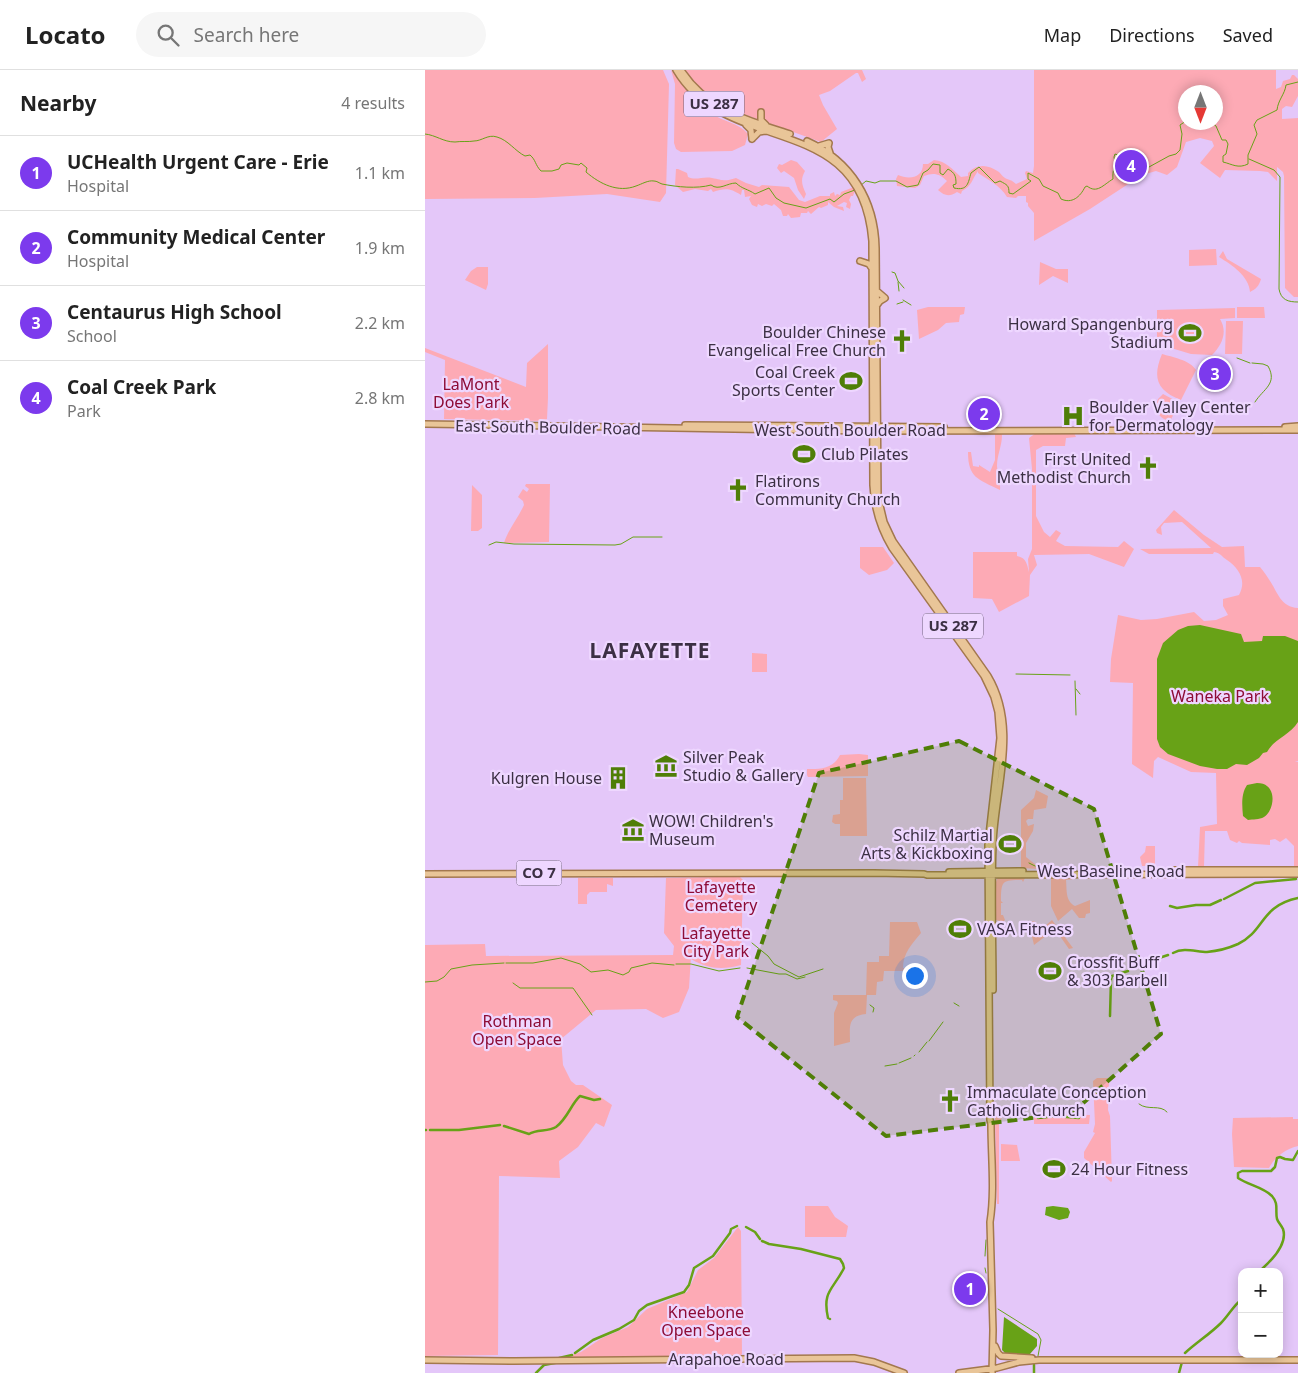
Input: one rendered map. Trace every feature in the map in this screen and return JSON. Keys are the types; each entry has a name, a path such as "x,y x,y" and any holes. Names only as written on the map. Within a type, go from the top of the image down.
{"main road":[{"name":"US 287","path":"676,70 701,100 720,113 816,145 832,155 847,169 863,195 871,212 875,228 875,439 878,497 882,517 900,552 988,676 1000,701 1004,738 991,863 990,1120 992,1208 990,1222 992,1371"},
{"name":"US 287","path":"681,70 692,85 707,100 727,112 757,125"},
{"path":"743,118 755,118 761,112 763,123 775,131"},
{"path":"734,119 749,127 752,139 759,132 775,131"},
{"name":"US 287","path":"775,131 822,153 855,182"},
{"path":"816,145 824,146 829,142 828,150 832,155"},
{"name":"US 287","path":"863,195 870,222 872,272 877,298 875,416"},
{"path":"872,251 869,259 860,261 869,264 872,272"},
{"path":"875,290 885,298 877,306"},
{"path":"875,416 886,428 875,439 865,428 875,416"},
{"name":"East South Boulder Road","path":"425,423 671,427"},
{"name":"West South Boulder Road","path":"671,427 1298,428"},
{"path":"991,863 1002,873 991,883 979,873 991,863"},
{"name":"West Baseline Road","path":"425,874 924,874 927,872 1243,872 1298,870"},
{"name":"West Baseline Road","path":"1243,872 1298,874"},
{"path":"993,1341 1001,1356 1068,1360"},
{"name":"Arapahoe Road","path":"425,1360 851,1358 871,1361 905,1373"},
{"path":"959,1373 992,1371 1027,1361 1298,1360"}],"highlighted area":[{"path":"959,741 1094,809 1161,1034 1072,1113 886,1136 737,1017 819,773"}],"green space":[{"path":"425,70 663,70 669,84 666,193 660,202 607,194 535,198 425,199"},
{"path":"671,70 689,93 705,109 740,127 748,134 745,145 732,151 681,152 676,149 674,143 675,84"},
{"path":"685,70 862,70 866,79 862,82 858,73 856,73 830,91 819,95 837,129 821,142 727,108 705,95"},
{"path":"1034,70 1276,70 1276,89 1281,87 1283,81 1290,79 1294,75 1298,79 1298,96 1292,107 1286,106 1282,109 1282,119 1298,118 1298,297 1294,297 1285,288 1283,172 1277,167 1277,181 1268,172 1260,171 1225,170 1220,178 1200,163 1214,146 1212,141 1200,138 1186,142 1177,167 1167,175 1156,171 1142,175 1090,209 1034,241 1034,213 1026,202 1026,196 1007,197 997,186 978,173 978,171 970,185 961,194 957,192 952,195 945,195 938,190 947,181 937,174 924,176 920,185 915,188 897,186 896,179 898,175 915,177 921,172 923,164 928,164 934,160 946,164 961,177 968,176 968,173 972,170 983,166 999,172 1016,184 1027,179 1026,171 1033,173"},
{"path":"791,160 797,162 805,171 802,180 806,194 804,199 798,190 794,178 784,171 781,173 777,168 779,164 782,165"},
{"path":"676,169 687,173 688,177 697,179 726,180 736,178 759,187 762,185 789,187 799,200 805,202 820,196 830,196 834,192 835,196 837,194 840,195 841,192 854,187 855,190 849,200 851,204 850,209 846,207 847,203 844,202 837,206 843,207 844,211 828,202 828,205 819,207 811,214 808,211 807,213 801,213 800,217 791,218 788,214 783,216 781,210 774,204 772,206 766,204 762,206 758,204 757,207 752,205 749,199 751,196 745,197 744,190 742,190 741,195 727,189 713,192 711,189 708,191 695,189 683,192 675,185"},
{"path":"1216,249 1217,265 1189,266 1189,250"},
{"path":"1223,251 1227,259 1261,279 1256,288 1250,292 1247,281 1243,276 1219,257"},
{"path":"1040,262 1056,269 1068,269 1068,283 1053,276 1039,285"},
{"path":"477,267 488,267 486,290 465,280 471,271"},
{"path":"928,307 965,307 964,314 960,315 959,322 946,323 938,330 919,339 917,310"},
{"path":"1237,307 1264,307 1265,318 1237,318"},
{"name":"Howard Spangenburg Stadium","path":"1235,308 1235,318 1220,319 1224,329 1223,338 1219,347 1212,355 1191,354 1171,348 1157,348 1157,310"},
{"path":"1226,321 1243,321 1242,354 1225,354"},
{"name":"LaMont Does Park","path":"548,344 548,398 547,419 545,421 444,419 445,360 425,352 425,348 526,387 527,363"},
{"path":"1162,354 1185,361 1196,370 1181,400 1166,392 1159,383 1157,370"},
{"path":"1163,394 1180,403 1170,421 1160,416 1157,410 1158,399"},
{"path":"995,433 1001,433 1002,435 997,466 1000,490 976,477 972,473 968,461 968,452 971,452 973,466 979,467 979,465 990,472 995,460"},
{"path":"1036,433 1074,433 1076,437 1066,438 1065,446 1043,446 1036,450 1036,516 1044,532 1050,537 1056,530 1061,533 1056,541 1065,546 1118,547 1124,541 1134,549 1124,567 1089,554 1034,555 1037,565 1030,575 1029,596 999,612 992,599 973,598 973,552 1017,552 1017,556 1023,558 1026,562 1029,572 1028,559 1032,549 1032,469 1029,438"},
{"path":"526,484 550,484 549,542 504,543 524,505 523,501 518,497 523,489 527,492 529,489 525,486"},
{"path":"472,485 482,495 482,528 478,531 471,531"},
{"name":"Waneka Park","path":"1174,510 1222,547 1244,546 1245,567 1260,567 1281,599 1288,605 1298,608 1298,761 1295,762 1298,762 1298,867 1294,868 1294,846 1286,838 1280,842 1275,839 1270,840 1270,845 1242,843 1239,841 1237,843 1230,840 1227,831 1205,831 1204,866 1198,867 1200,827 1217,824 1216,773 1191,772 1158,757 1154,761 1153,778 1132,764 1133,683 1110,682 1111,659 1118,615 1141,620 1194,612 1204,621 1216,620 1228,615 1223,606 1223,599 1239,595 1242,585 1241,575 1220,554 1214,552 1213,554 1149,554 1140,549 1211,548 1182,522 1164,523 1161,527 1162,535 1157,533 1156,530"},
{"path":"860,547 883,547 894,563 887,570 869,575 860,568"},
{"path":"752,653 767,654 767,672 752,672"},
{"path":"840,755 868,755 868,776 808,777 807,775 807,769 830,766"},
{"path":"843,778 866,778 867,836 840,836 840,824 832,822 833,815 840,814 840,800 843,800"},
{"path":"1036,790 1048,796 1046,808 1034,810 1033,819 1026,821 1028,826 1034,824 1033,831 1026,843 1026,857 1036,865 1046,864 1046,866 1040,869 1021,868 1021,810 1034,798"},
{"path":"1146,846 1155,846 1155,866 1142,866 1140,857 1145,852"},
{"path":"740,877 743,880 741,965 728,968 709,967 691,959 691,956 689,988 679,1012 663,1018 646,1009 596,1010 561,1039 563,1065 571,1081 576,1085 583,1085 612,1105 604,1127 596,1123 578,1147 559,1161 560,1178 499,1176 498,1355 425,1356 425,945 485,944 486,956 673,955 674,946 664,933 666,878"},
{"path":"1001,877 1025,878 1023,882 1022,880 1010,880 1002,886 1001,901 1003,903 1001,903 1001,915 1003,915 1005,920 1003,922 996,920 996,882"},
{"path":"578,878 613,878 613,886 607,884 607,892 590,892 587,895 587,904 578,904"},
{"path":"1051,878 1074,878 1066,880 1068,898 1075,906 1090,900 1090,913 1086,914 1085,918 1079,918 1072,909 1058,921 1051,906"},
{"path":"1052,920 1073,948 1069,949 1055,929 1034,945 1030,928 1031,922 1034,921 1044,927"},
{"path":"890,922 917,922 921,933 909,949 903,963 903,968 911,968 911,971 884,971 883,981 877,982 876,995 867,995 866,1014 855,1017 851,1023 850,1042 834,1046 834,1013 838,1003 833,1000 833,995 866,995 867,962 879,962 879,956 889,956"},
{"path":"1097,1078 1109,1078 1108,1110 1110,1116 1111,1182 1084,1158 1084,1152 1095,1133 1093,1132 1095,1124 1093,1081"},
{"path":"998,1111 1003,1115 999,1124 999,1204 997,1204 995,1115"},
{"path":"1034,1115 1090,1115 1089,1124 1034,1124"},
{"path":"1293,1117 1293,1119 1298,1119 1298,1146 1281,1154 1269,1168 1234,1167 1233,1118"},
{"path":"1001,1144 1017,1145 1020,1161 1001,1161"},
{"path":"805,1206 828,1206 835,1217 848,1226 846,1237 805,1237"},
{"name":"Kneebone Open Space","path":"738,1227 741,1231 742,1354 739,1357 563,1358 581,1352 602,1338 628,1327 647,1309 687,1292 698,1270 714,1258"}],"shaded area":[{"path":"1200,625 1241,634 1244,642 1262,641 1263,636 1285,636 1298,641 1298,722 1267,752 1247,765 1236,764 1227,769 1200,766 1168,754 1160,747 1157,739 1157,659 1163,643 1178,630 1188,626"},
{"path":"1257,783 1269,787 1272,797 1271,809 1264,817 1248,820 1243,816 1243,796 1247,785"},
{"path":"1046,1207 1068,1208 1070,1212 1068,1218 1059,1220 1045,1215"},
{"path":"1004,1317 1037,1339 1037,1346 1030,1354 1006,1354 1002,1350"}],"waterway":[{"path":"1218,130 1222,140 1226,140 1228,144 1226,154 1223,156 1223,162 1238,166 1248,164 1248,155 1257,134 1254,125 1257,120 1277,110 1286,85 1298,82"},
{"path":"860,186 866,181 875,183 880,181 896,181 907,187 918,185 923,173 933,164 940,165 940,173 943,175 948,169 952,172 956,179 956,184 953,185 954,188 959,189 967,185 971,173 979,167 995,183 1000,181 1006,184 1009,188 1009,193 1013,194 1031,181 1028,179 1028,173 1039,179 1043,186 1058,193 1061,199 1069,201 1078,197 1085,187 1097,189 1113,179 1115,154 1134,161 1139,166 1149,167 1176,154 1180,150 1181,130"},
{"path":"425,134 455,142 477,141 491,136 497,137 525,156 530,155 541,171 559,169 561,165 567,163 579,165 581,163 587,168 586,172 591,176 603,184 616,188 629,188 652,181 687,187 711,185 720,187 736,183 755,194 769,188 776,198 784,203 806,208 830,199 834,202 844,194 855,190"},
{"path":"1249,159 1274,170 1280,177 1279,289 1281,296 1285,300 1298,302"},
{"path":"892,272 895,273 898,281 904,288"},
{"path":"898,282 899,291"},
{"path":"903,300 911,305"},
{"path":"897,304 903,302"},
{"path":"1237,358 1250,363"},
{"path":"1252,363 1268,366 1271,372 1268,386 1255,402"},
{"path":"489,545 496,542 514,544 615,545 621,544 633,537 662,537"},
{"path":"1016,674 1070,675"},
{"path":"1075,681 1076,715"},
{"path":"1076,689 1080,694"},
{"path":"1029,863 1035,866 1042,866"},
{"path":"1224,899 1255,883 1296,879"},
{"path":"1173,953 1186,950 1211,952 1238,944 1247,939 1276,907 1298,898"},
{"path":"1170,906 1177,908 1210,905 1221,900"},
{"path":"752,943 768,956 774,964 799,977 823,969"},
{"path":"1159,958 1168,955"},
{"path":"506,963 533,963 561,958 580,964 591,972 608,970 623,975 629,972 631,968 652,963 674,965"},
{"path":"1135,968 1152,961"},
{"path":"425,982 437,981 444,977 451,969 472,965 504,963"},
{"path":"676,964 691,964 719,971 740,968"},
{"path":"747,968 786,974 797,979 805,977"},
{"path":"1110,1016 1112,976 1128,971"},
{"path":"513,983 520,988 573,988 592,1015"},
{"path":"954,1003 959,1006"},
{"path":"870,1005 874,1008 873,1012"},
{"path":"929,1041 943,1022"},
{"path":"919,1052 927,1042"},
{"path":"899,1063 911,1058"},
{"path":"885,1066 897,1064"},
{"path":"504,1126 529,1134 550,1130 560,1123 580,1096 594,1100 600,1099"},
{"path":"1139,1104 1146,1107 1161,1108 1167,1112"},
{"path":"1038,1118 1055,1116 1079,1118"},
{"path":"430,1130 459,1130 500,1125"},
{"path":"1263,1268 1281,1246 1284,1235 1283,1229 1277,1219 1276,1204 1272,1196 1264,1190 1238,1178 1238,1173 1242,1171 1271,1171 1275,1167 1277,1158 1293,1160 1298,1151"},
{"path":"575,1353 593,1340 619,1329 634,1320 639,1311 647,1305 684,1292 689,1285 694,1268 713,1256 731,1229 737,1226"},
{"path":"746,1227 755,1232 760,1239"},
{"path":"985,1256 986,1240"},
{"path":"762,1241 840,1259 844,1268 830,1291 826,1302 828,1318 830,1319"},
{"path":"985,1268 986,1273"},
{"path":"1185,1353 1217,1327 1238,1303"},
{"path":"998,1309 1038,1334 1041,1340 1038,1356"},
{"path":"559,1358 572,1355"},
{"path":"536,1373 544,1365 560,1362"},
{"path":"1179,1373 1182,1362"},
{"path":"1034,1365 1034,1373"}],"place":[{"name":"Coal Creek Park","path":"1131,166"},
{"name":"Howard Spangenburg Stadium","path":"1190,333"},
{"name":"Boulder Chinese Evangelical Free Church","path":"902,341"},
{"name":"Centaurus High School","path":"1215,374"},
{"name":"Coal Creek Sports Center","path":"851,381"},
{"name":"Community Medical Center","path":"984,414"},
{"name":"Boulder Valley Center for Dermatology","path":"1073,416"},
{"name":"Club Pilates","path":"804,454"},
{"name":"First United Methodist Church","path":"1148,468"},
{"name":"Flatirons Community Church","path":"738,490"},
{"name":"Silver Peak Studio & Gallery","path":"666,766"},
{"name":"Kulgren House","path":"618,778"},
{"name":"WOW! Children's Museum","path":"633,830"},
{"name":"Schilz Martial Arts & Kickboxing","path":"1010,844"},
{"name":"VASA Fitness","path":"960,929"},
{"name":"Crossfit Buff & 303 Barbell","path":"1050,971"},
{"name":"Immaculate Conception Catholic Church","path":"950,1101"},
{"name":"24 Hour Fitness","path":"1054,1169"},
{"name":"UCHealth Urgent Care - Erie","path":"970,1289"}],"district":[{"name":"LAFAYETTE","path":"650,651"}],"park label":[{"name":"Lafayette Cemetery","path":"721,896"},
{"name":"Lafayette City Park","path":"716,942"},
{"name":"Rothman Open Space","path":"517,1030"}]}
